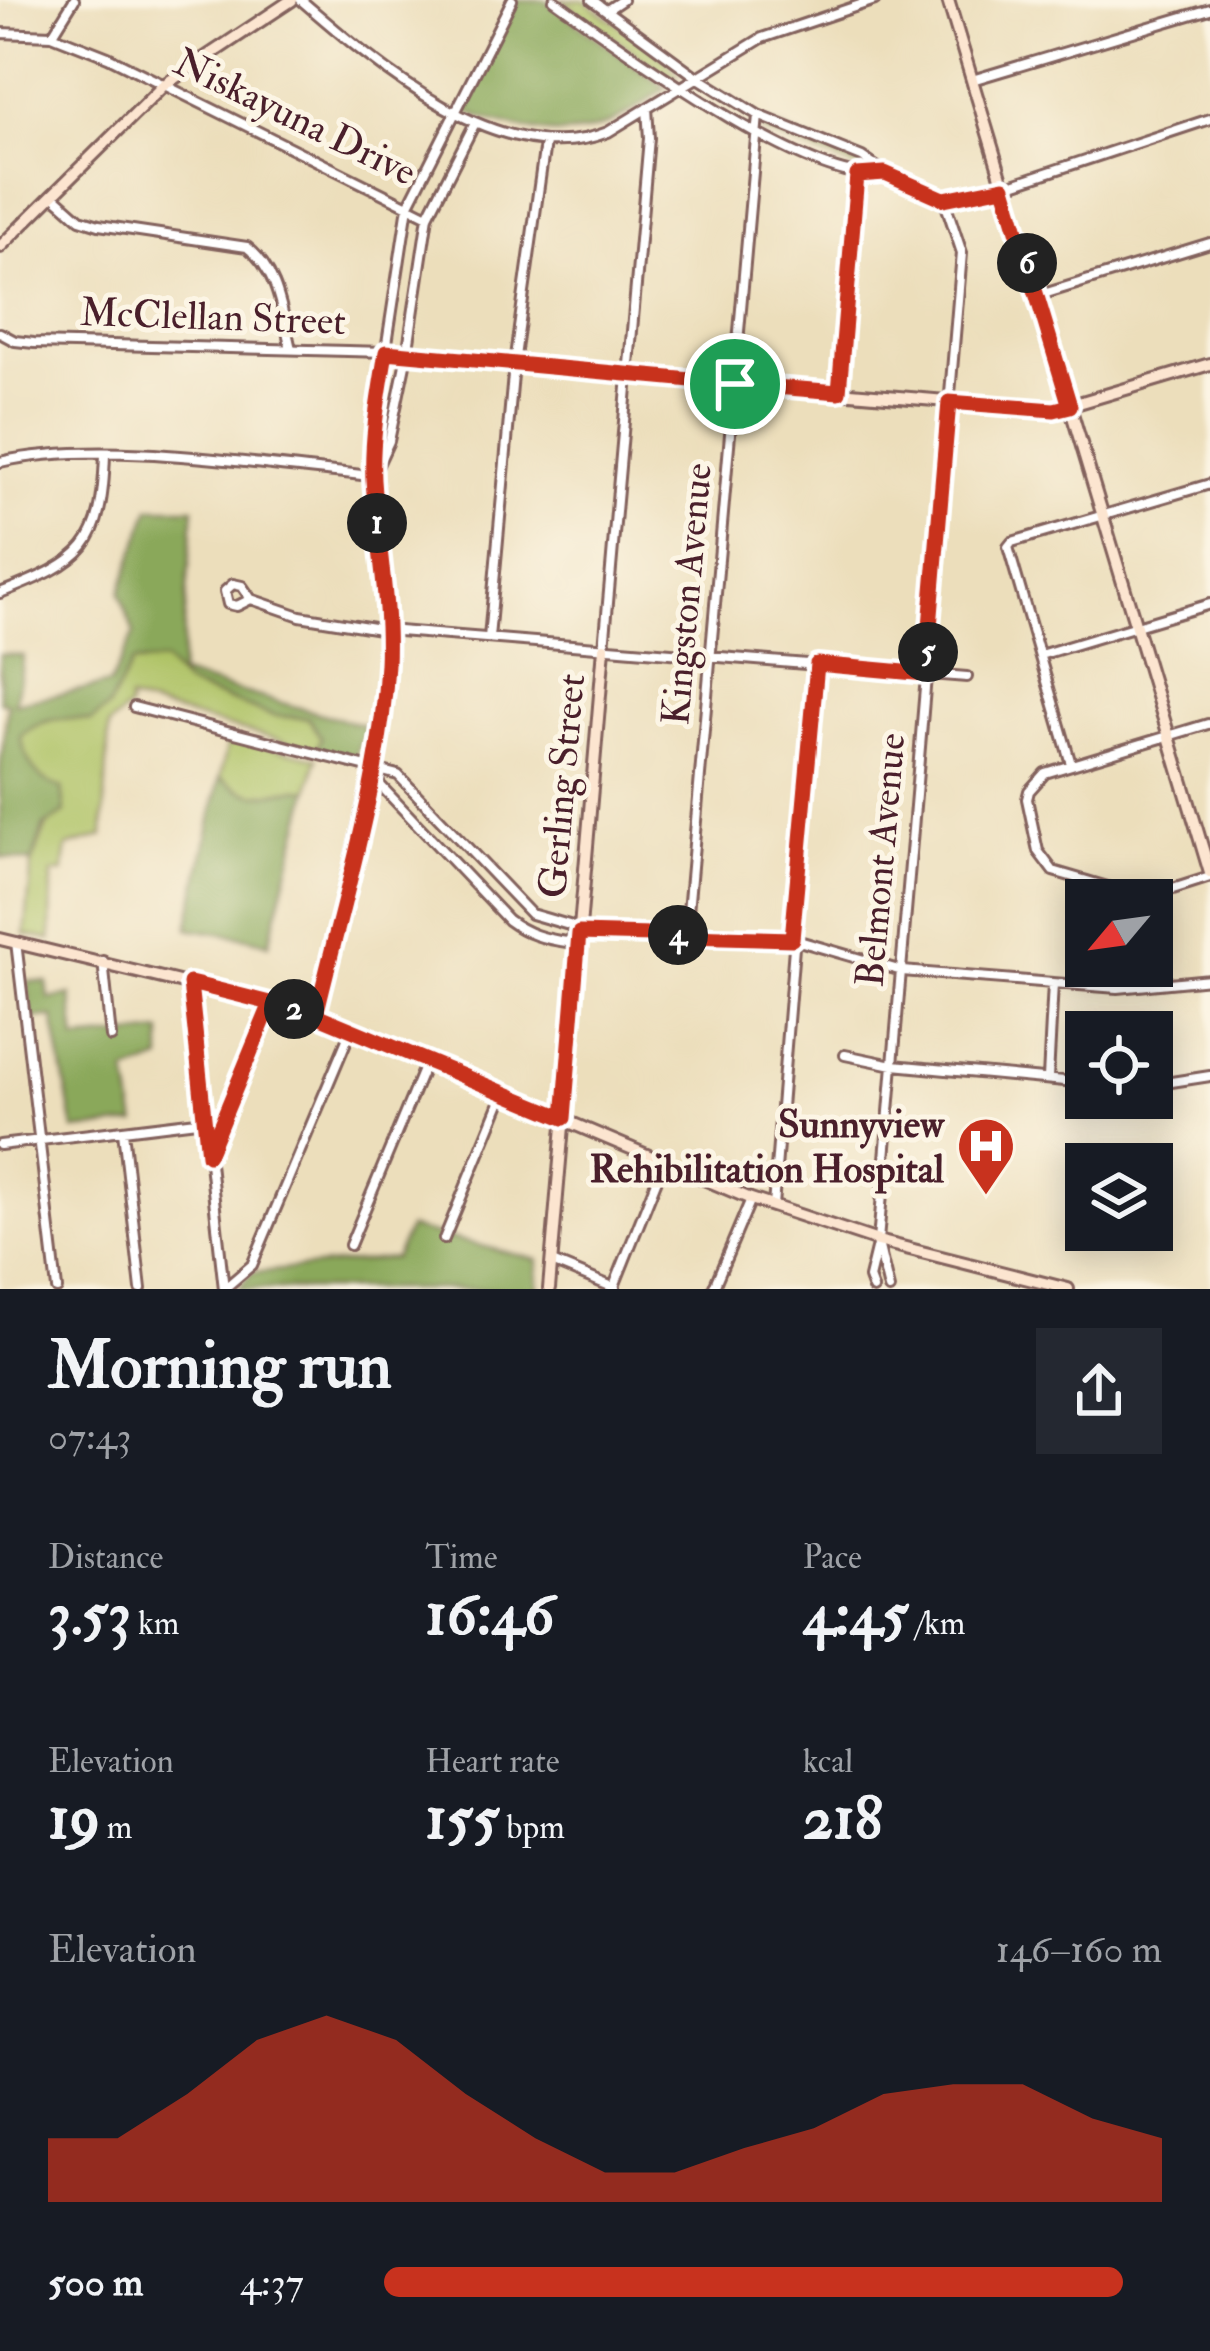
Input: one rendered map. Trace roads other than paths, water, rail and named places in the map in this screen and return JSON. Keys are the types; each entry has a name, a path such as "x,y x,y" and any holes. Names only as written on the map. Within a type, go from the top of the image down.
{"street":[{"path":"52,35 74,0"},
{"path":"0,247 164,85 292,0"},
{"path":"301,0 367,56 457,114 545,142 583,142 776,32 875,0"},
{"path":"316,1015 384,712 386,630 373,435 408,206 512,0"},
{"path":"554,0 678,88 755,132 857,175 885,173"},
{"path":"592,0 758,115 862,157 885,173 944,199 1004,187 1210,119"},
{"path":"607,10 622,0"},
{"path":"948,0 1136,625 1169,736 1210,875 1151,896 1053,871 1038,850 1029,791 1045,772 1169,736 1208,724"},
{"path":"972,80 1210,9"},
{"name":"Niskayuna Drive","path":"0,33 52,35 428,216"},
{"path":"604,648 649,138 647,108"},
{"name":"Kingston Avenue","path":"686,935 758,115"},
{"path":"373,476 389,441 428,216 475,123"},
{"path":"489,638 514,364 545,142"},
{"path":"839,392 857,175"},
{"path":"54,196 80,219 247,248 264,260 273,277 291,349"},
{"name":"Belmont Avenue","path":"873,1289 868,1278 878,1241 962,253 944,199"},
{"path":"1036,296 1210,243"},
{"name":"McClellan Street","path":"0,333 34,343 386,352 1054,410 1210,364"},
{"path":"0,462 39,455 105,454 373,476"},
{"path":"0,593 56,569 94,531 103,509 105,454"},
{"path":"1071,764 1009,547 1012,542 1210,484"},
{"path":"251,599 300,616 386,630 967,676"},
{"path":"1040,655 1210,604"},
{"name":"Gerling Street","path":"549,1289 604,648"},
{"path":"773,1206 817,664"},
{"path":"134,707 398,775 531,914 569,925 579,933 792,939 902,970 1118,988 1210,979"},
{"path":"374,768 380,785 508,920 544,939 567,942 579,933"},
{"path":"0,939 316,1015 751,1199 878,1241 1069,1289"},
{"path":"16,942 57,1289"},
{"path":"103,962 111,1037"},
{"path":"190,983 224,1289"},
{"path":"1048,1078 1054,983"},
{"path":"208,1155 271,1003"},
{"path":"224,1289 252,1265 352,1029"},
{"path":"845,1055 893,1065 1065,1080"},
{"path":"350,1245 427,1060"},
{"path":"1173,1082 1210,1076"},
{"path":"444,1239 505,1093"},
{"path":"0,1145 206,1120"},
{"path":"123,1131 141,1289"},
{"path":"552,1262 614,1289 663,1164"},
{"path":"713,1289 751,1199"},
{"path":"878,1241 889,1289"}],"place":[{"name":"Sunnyview Rehibilitation Hospital","path":"986,1197"}]}
